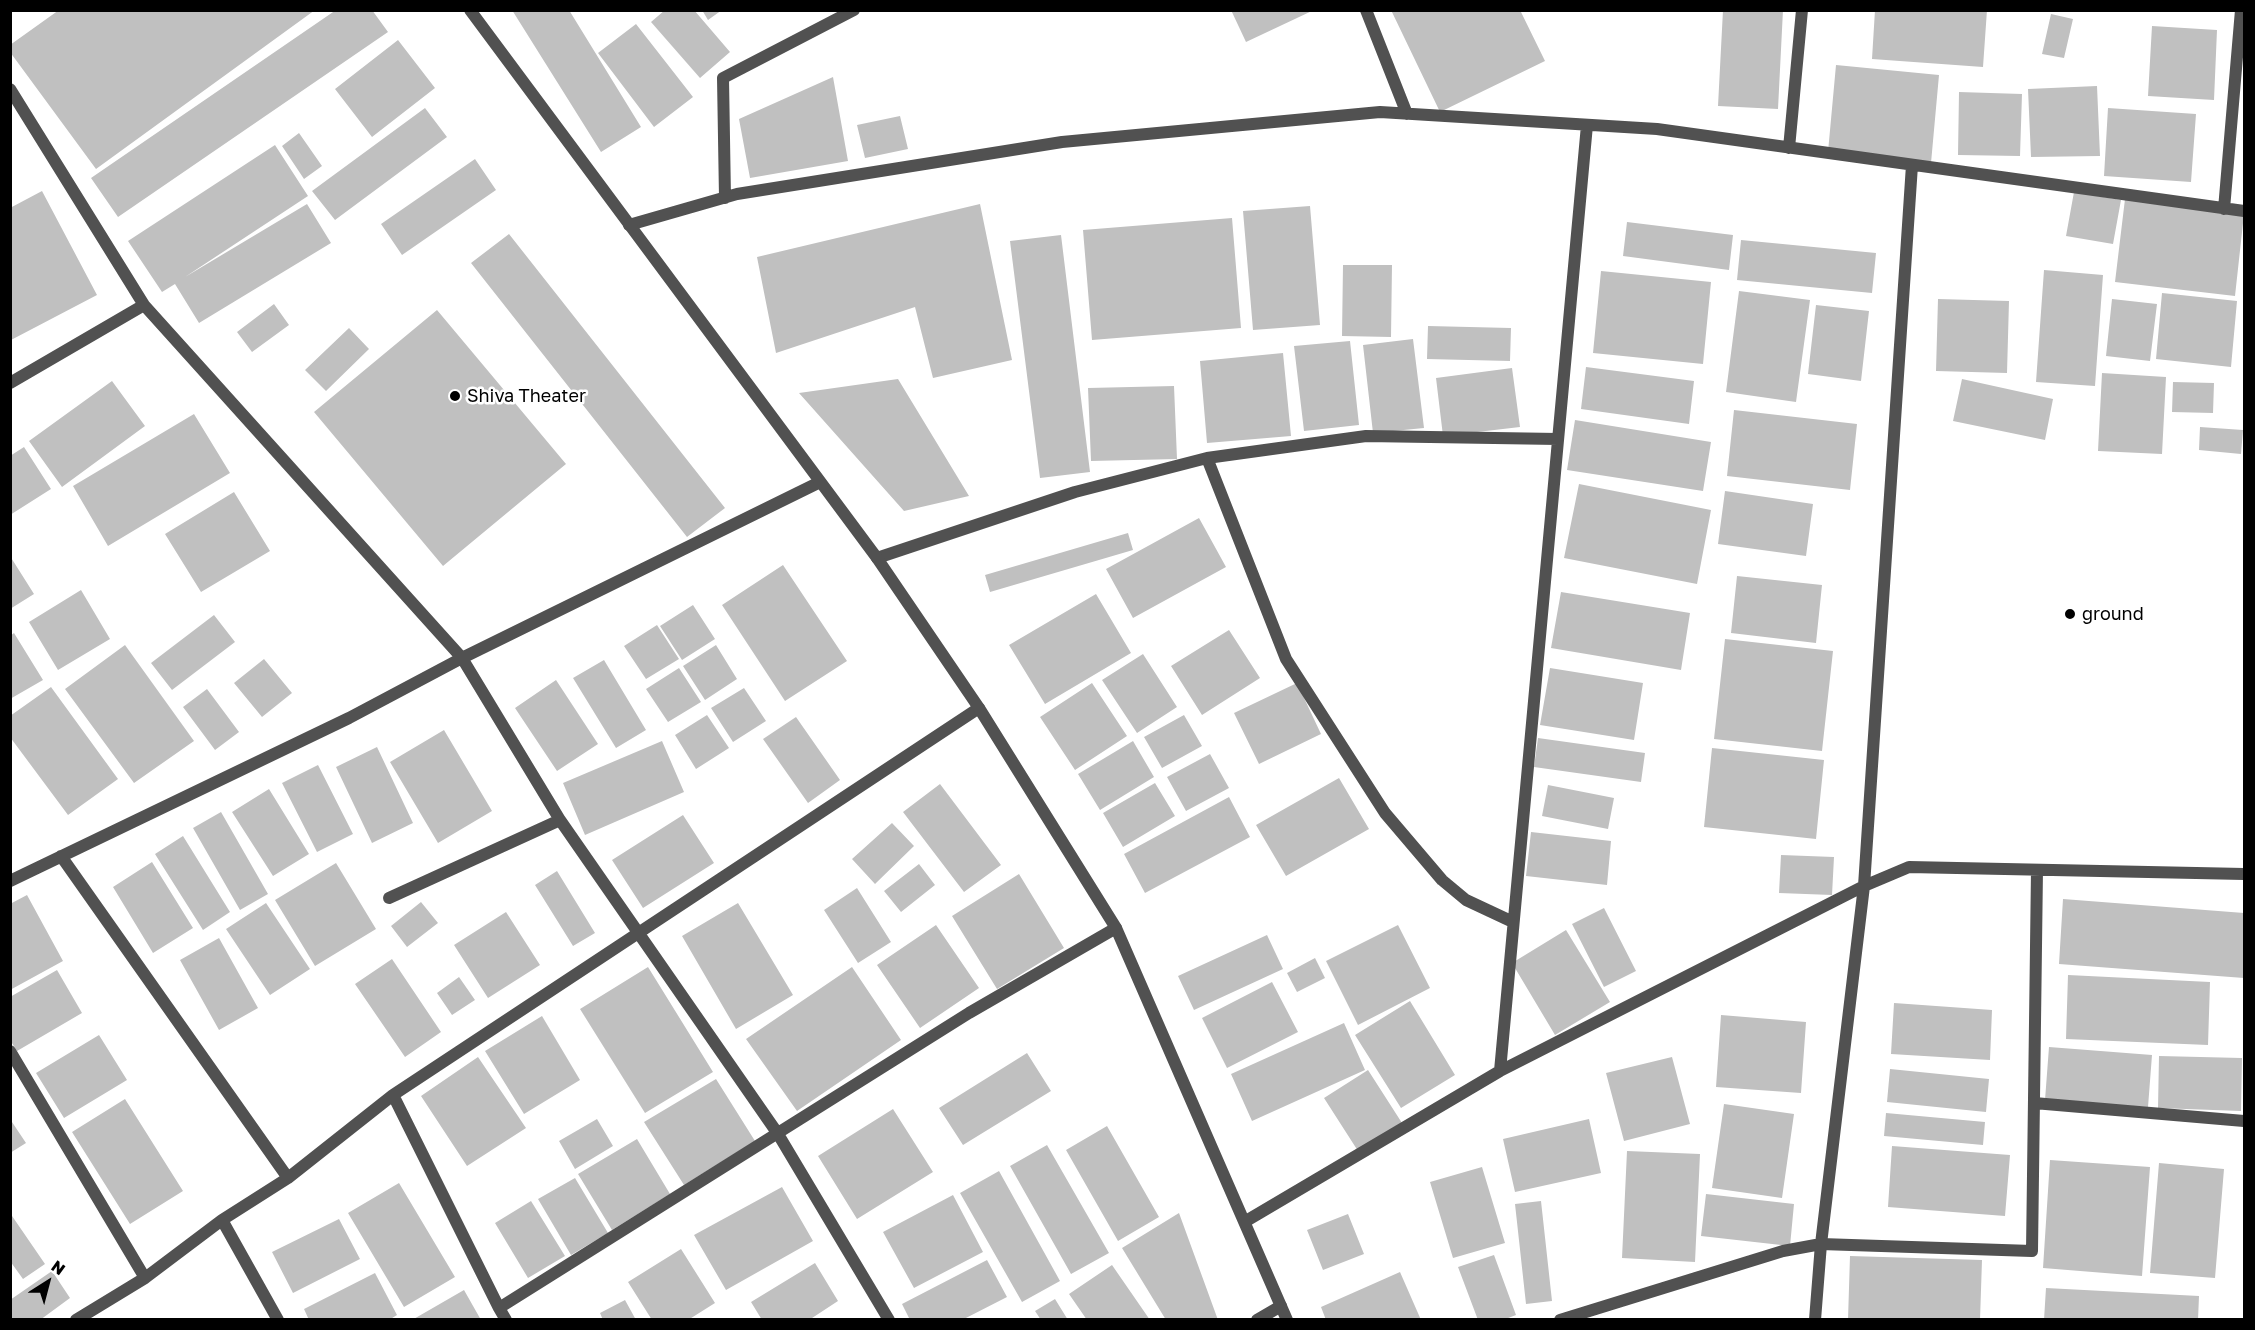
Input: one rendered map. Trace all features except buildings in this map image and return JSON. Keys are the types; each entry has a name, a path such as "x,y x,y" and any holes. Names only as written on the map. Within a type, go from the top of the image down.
{"street":[{"path":"470,10 877,558 979,708 1116,928 1246,1221 1287,1320"},
{"path":"725,198 723,78 854,10"},
{"path":"1366,10 1407,114"},
{"path":"1790,148 1802,10"},
{"path":"2224,209 2241,10"},
{"path":"10,89 144,305 462,658 560,820 778,1134 889,1320"},
{"path":"629,225 737,194 1062,142 1380,112 1657,129 2244,211"},
{"path":"1500,1071 1587,125"},
{"path":"1815,1320 1821,1244 1864,886 1912,165"},
{"path":"10,383 144,305"},
{"path":"877,558 1075,492 1207,458 1366,436 1558,439"},
{"path":"1207,458 1286,659 1385,813 1450,886 1466,900 1514,922"},
{"path":"10,881 349,718 462,658 820,482"},
{"path":"76,1320 145,1278 222,1220 288,1179 393,1095 979,708"},
{"path":"389,898 560,820"},
{"path":"61,856 288,1179"},
{"path":"1246,1221 1500,1071 1864,886 1909,867 2244,874"},
{"path":"1560,1320 1783,1251 1821,1244 2032,1251 2037,870"},
{"path":"499,1308 969,1013 1116,928"},
{"path":"10,1051 145,1278"},
{"path":"393,1095 506,1320"},
{"path":"2034,1103 2244,1121"},
{"path":"222,1220 279,1320"},
{"path":"1257,1320 1281,1306"}],"place":[{"name":"Shiva Theater","path":"455,396"},
{"name":"ground","path":"2070,614"}]}
